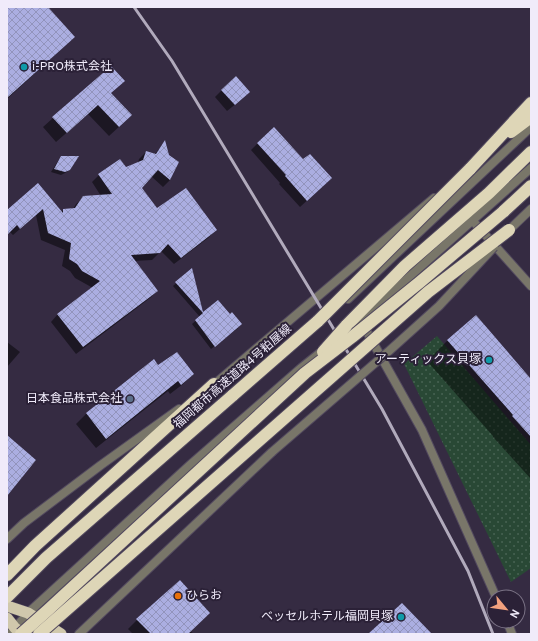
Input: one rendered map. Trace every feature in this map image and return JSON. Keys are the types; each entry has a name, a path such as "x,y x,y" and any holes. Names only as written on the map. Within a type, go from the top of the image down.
{"highway":[{"path":"470,169 531,103"},
{"path":"470,169 510,133 531,117"},
{"path":"306,372 346,326 405,266 489,193 531,152"},
{"name":"福岡都市高速道路4号粕屋線","path":"7,597 46,558 318,321 470,169"},
{"path":"7,618 17,632 54,605 306,372 420,282 503,212 531,186"},
{"path":"39,634 428,292 509,230"},
{"path":"7,575 36,546 214,384"},
{"path":"7,606 28,613 61,634"}],"street":[{"path":"7,592 88,528 345,302 531,127"},
{"path":"7,539 24,523 101,465 214,384 453,182 510,146"},
{"path":"17,632 28,613 190,465 302,368 361,320 531,168"},
{"path":"80,634 272,452 439,306 509,230 531,209"},
{"path":"472,220 531,286"},
{"path":"361,320 422,430 492,589"}],"green space":[{"path":"437,336 531,445 531,568 511,582 404,364"}],"building":[{"name":"i-PRO株式会社","path":"7,7 48,7 75,37 7,98"},
{"path":"111,66 125,81 111,93 132,115 119,127 98,105 67,133 52,117"},
{"path":"236,76 250,92 235,105 221,90"},
{"path":"274,127 303,159 310,154 332,178 307,201 257,143"},
{"path":"165,140 169,155 179,162 170,180 158,170 142,188 157,208 186,188 217,230 181,258 168,244 160,253 131,255 158,291 83,347 57,314 100,281 82,271 77,264 69,259 71,243 48,233 43,209 20,229 17,225 7,235 7,210 38,183 63,213 63,209 75,208 83,196 112,194 98,174 120,159 126,167 143,160 146,151 156,154"},
{"path":"61,156 79,156 70,170 65,172 54,169"},
{"path":"192,268 203,312 218,300 230,314 232,312 242,324 215,347 195,320 203,313 175,282"},
{"name":"アーティックス貝塚","path":"476,315 531,379 531,437 447,340"},
{"name":"日本食品株式会社","path":"177,352 194,374 181,385 178,381 106,439 86,413 154,359 158,365"},
{"path":"7,435 36,460 7,496"},
{"name":"ひらお","path":"180,580 210,613 188,634 151,634 136,619"},
{"name":"ベッセルホテル福岡貝塚","path":"402,603 432,634 368,634"}],"railway":[{"path":"134,7 172,61 382,409 468,571 493,634"}],"place":[{"name":"i-PRO株式会社","path":"24,67"},
{"name":"アーティックス貝塚","path":"489,360"},
{"name":"日本食品株式会社","path":"130,399"},
{"name":"ひらお","path":"178,596"},
{"name":"ベッセルホテル福岡貝塚","path":"401,617"}]}
